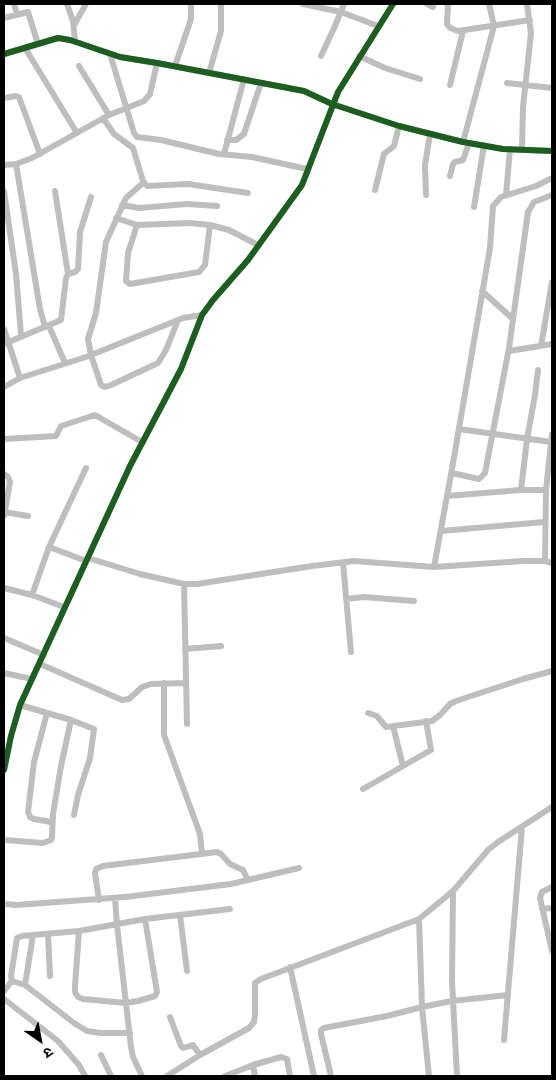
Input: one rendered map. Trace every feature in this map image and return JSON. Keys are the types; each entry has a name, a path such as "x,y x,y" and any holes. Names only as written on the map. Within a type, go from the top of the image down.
{"street":[{"path":"14,4 17,14"},
{"path":"67,4 74,25 75,41"},
{"path":"74,25 86,4"},
{"path":"175,66 191,18 191,4"},
{"path":"210,73 221,31 221,4"},
{"path":"303,4 341,12 378,26"},
{"path":"321,56 344,4"},
{"path":"4,770 6,747 20,706 64,607 142,442 181,369 202,316 302,185 332,104 393,4"},
{"path":"448,4 447,24 453,30 463,31 530,20"},
{"path":"450,176 452,164 463,160 494,26 489,4"},
{"path":"522,150 523,107 531,33 527,4"},
{"path":"4,18 28,12 38,44"},
{"path":"450,85 463,31"},
{"path":"4,54 58,38 75,41 110,54 261,82 304,92 332,104 430,134 510,149 552,151"},
{"path":"25,48 77,133"},
{"path":"110,54 134,133 137,137 224,154 252,157 307,169"},
{"path":"360,56 385,68 420,79"},
{"path":"4,165 16,164 40,154 106,116 144,101 150,94 157,63"},
{"path":"79,66 114,134 133,148 147,186 188,184 248,193"},
{"path":"224,154 244,80"},
{"path":"227,140 236,140 244,134 261,82"},
{"path":"507,83 552,88"},
{"path":"4,98 19,97 40,154"},
{"path":"375,190 384,154 394,146 399,126"},
{"path":"426,195 425,166 430,134"},
{"path":"474,208 484,145"},
{"path":"506,195 510,149"},
{"path":"16,164 40,309 65,363"},
{"path":"434,567 490,248 493,206 496,201 506,195 536,186 552,178"},
{"path":"144,182 126,198 122,205 106,242 102,258 96,313 88,339 101,385 105,387 111,385 158,363 166,350 178,320"},
{"path":"4,191 16,274 21,335"},
{"path":"6,343 21,335 60,321 62,318 68,274 56,191"},
{"path":"452,473 476,479 483,477 486,473 508,351 528,212 534,202 552,195"},
{"path":"68,274 78,269 80,232 91,198"},
{"path":"122,205 139,208 187,204 218,206"},
{"path":"116,218 137,225 189,223 210,225 230,230 258,245"},
{"path":"137,225 128,253 126,281 130,284 199,272 205,265 210,225"},
{"path":"541,346 552,282"},
{"path":"482,291 513,319"},
{"path":"4,387 20,378 91,355 178,320 192,316 202,316"},
{"path":"4,329 6,343 20,378"},
{"path":"508,351 552,344"},
{"path":"521,490 538,370"},
{"path":"4,439 56,436 61,426 94,415 142,442"},
{"path":"459,429 550,442"},
{"path":"545,561 544,522 552,434"},
{"path":"32,595 49,547 86,468"},
{"path":"4,474 10,482 4,513 28,516"},
{"path":"447,496 521,490 546,490"},
{"path":"441,531 544,522"},
{"path":"49,547 140,574 184,584 197,584 312,566 362,561 412,567 545,561 552,563"},
{"path":"343,563 351,652"},
{"path":"184,584 187,724"},
{"path":"4,588 32,595 64,607"},
{"path":"346,598 364,597 414,601"},
{"path":"4,638 44,655"},
{"path":"185,649 220,646"},
{"path":"40,664 122,700 129,699 146,685 186,683"},
{"path":"368,713 377,716 385,727 426,721 436,718 450,704 456,701 552,671"},
{"path":"4,673 32,679"},
{"path":"164,683 166,740 200,834 202,854"},
{"path":"20,706 71,720 91,727 95,731 90,758 78,795 74,815"},
{"path":"47,713 34,762 28,812 30,817 34,819 51,822"},
{"path":"4,840 47,843 52,837 51,822 60,766 71,720"},
{"path":"363,789 431,750 426,721"},
{"path":"393,726 403,766"},
{"path":"167,1076 249,1028 254,1022 256,1015 255,983 261,979 420,919 453,891 488,850 552,807"},
{"path":"504,1040 522,826"},
{"path":"99,900 95,873 100,867 219,852 230,864 243,870 248,880"},
{"path":"4,904 16,905 99,900 231,884 299,868"},
{"path":"552,887 540,894 552,946"},
{"path":"453,891 452,1001 457,1076"},
{"path":"115,898 133,1057 142,1076"},
{"path":"542,909 552,908"},
{"path":"4,991 12,980 16,940 22,936 79,931 145,919 230,909"},
{"path":"180,915 187,971"},
{"path":"79,931 75,992 83,1000 126,1003 151,998 157,992 145,919"},
{"path":"420,919 422,1007 429,1076"},
{"path":"48,934 50,976"},
{"path":"25,985 33,935"},
{"path":"290,968 314,1076"},
{"path":"12,980 25,985 87,1031 130,1033"},
{"path":"330,1076 321,1034 324,1028 452,1001 508,995"},
{"path":"4,998 58,1041 79,1065 85,1076"},
{"path":"170,1017 181,1046 185,1048 193,1045 200,1055"},
{"path":"102,1055 111,1076"},
{"path":"225,1076 253,1065 284,1057 289,1063 290,1076"},
{"path":"253,1065 255,1076"}],"cycle path":[{"path":"4,770 20,705 130,466 181,369 202,315 248,260 302,185 338,92 393,4"},
{"path":"4,54 58,38 70,40 120,57 304,91 332,104 399,126 463,142 503,149 552,151"}]}
